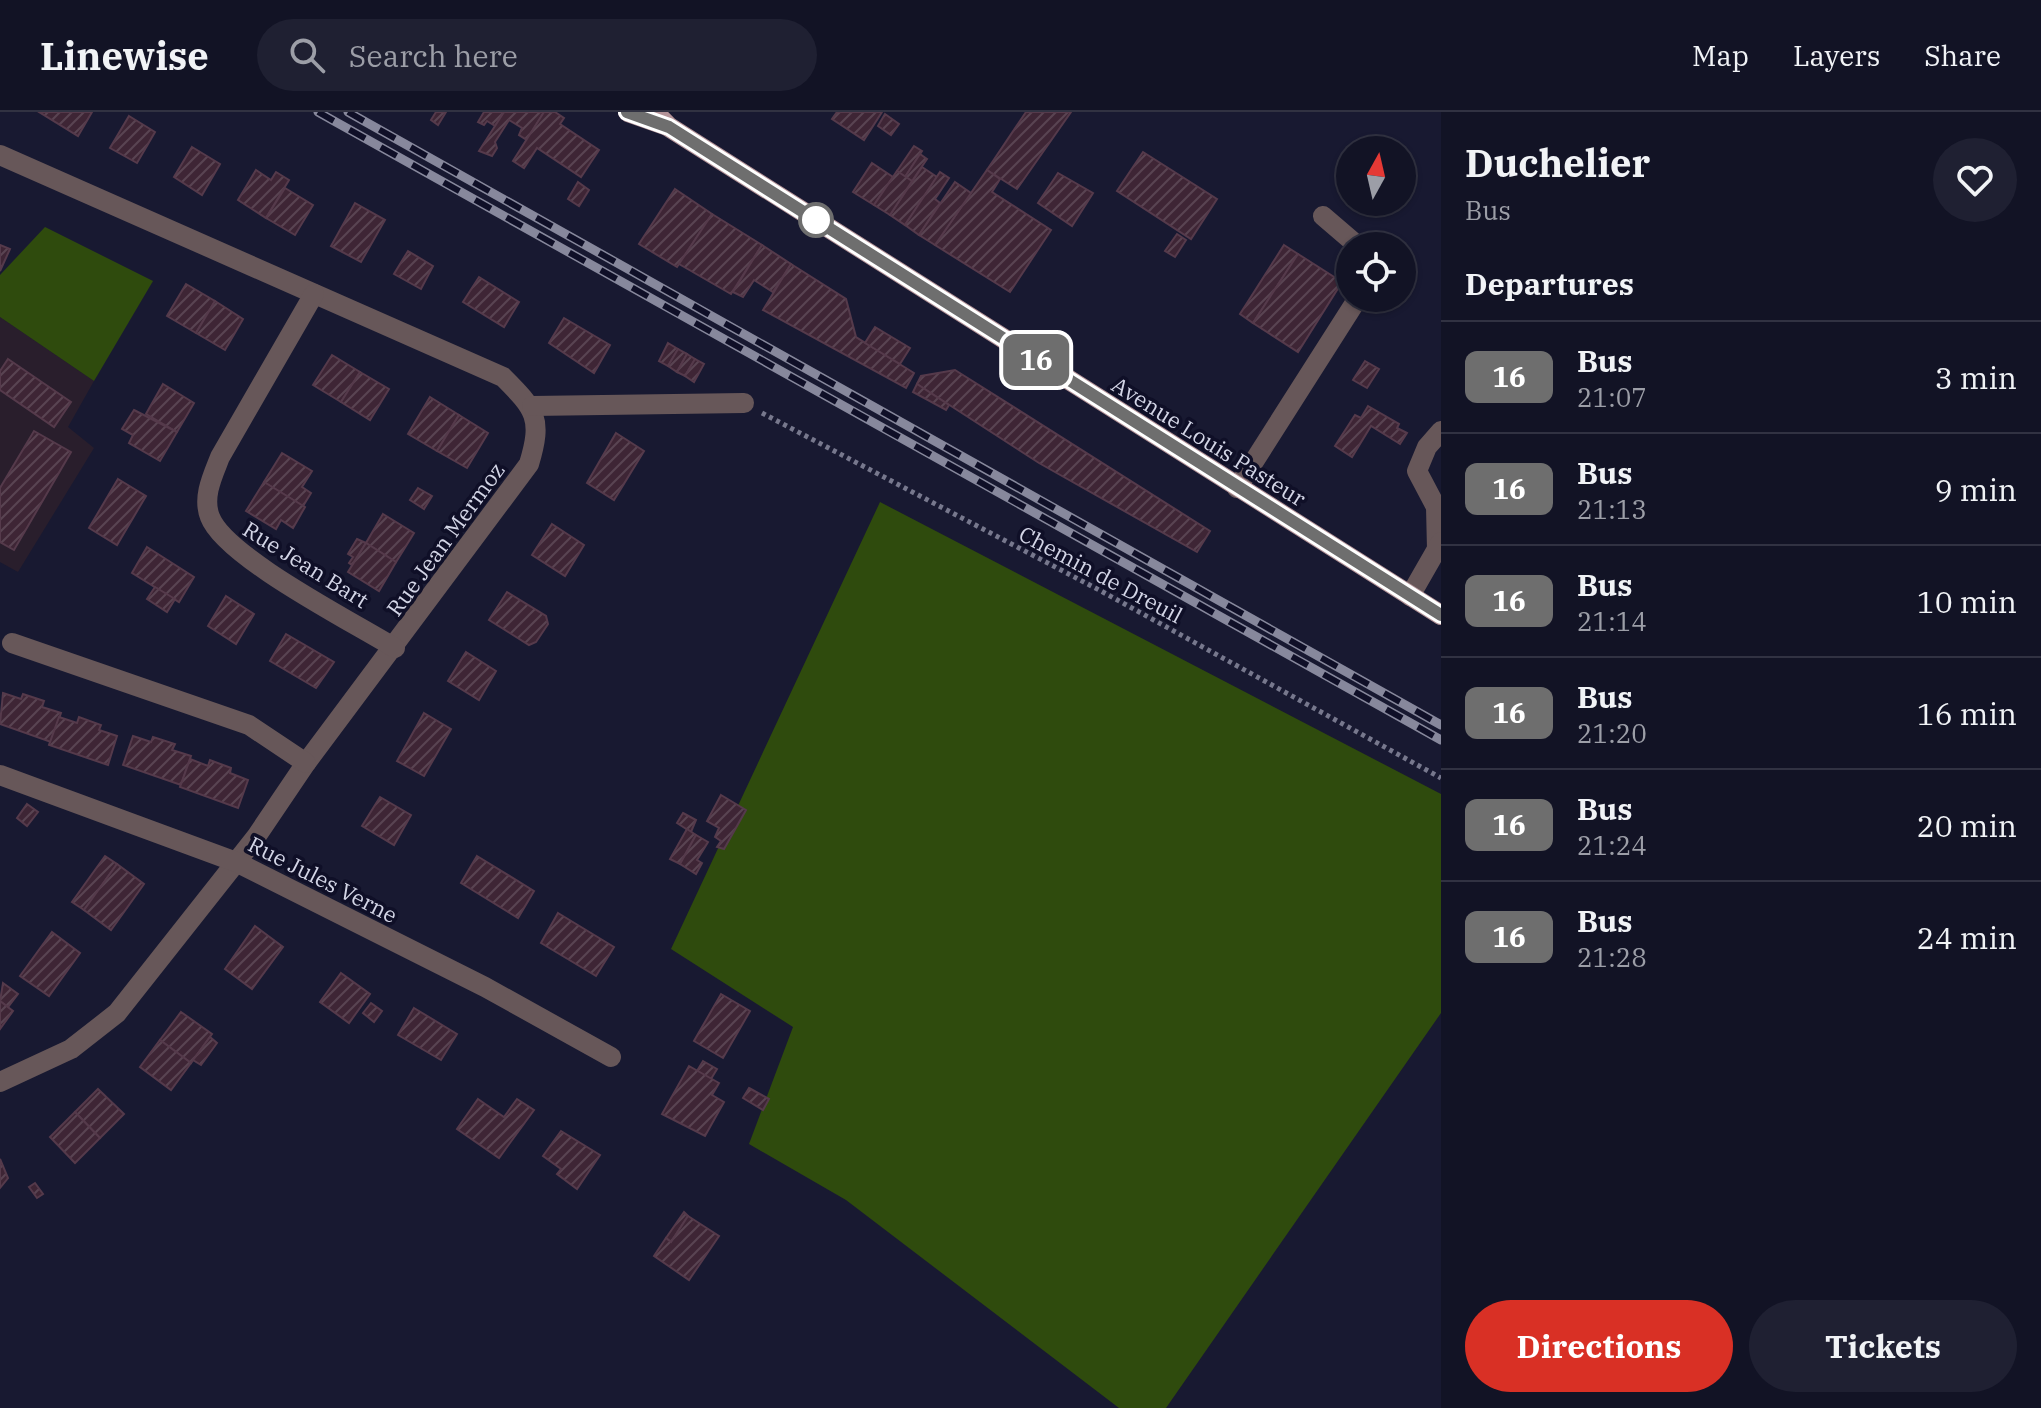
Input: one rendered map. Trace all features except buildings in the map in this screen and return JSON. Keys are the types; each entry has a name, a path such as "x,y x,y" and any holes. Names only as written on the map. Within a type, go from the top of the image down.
{"main road":[{"name":"Avenue Louis Pasteur","path":"628,112 662,119 1237,488 1441,615"}],"street":[{"path":"0,155 503,377 532,406 744,403"},
{"path":"1323,216 1342,232"},
{"name":"Rue Jean Bart","path":"314,294 220,457 208,486 208,515 222,538 245,558 395,648"},
{"path":"1237,488 1349,312"},
{"name":"Rue Jean Mermoz","path":"0,1082 71,1049 117,1013 236,862 529,464 538,435 532,406"},
{"path":"1410,596 1439,546 1436,507 1417,471 1427,447 1441,431"},
{"path":"12,643 249,725 306,763"},
{"name":"Rue Jules Verne","path":"0,775 236,862 485,987 611,1057"}],"path":[{"name":"Chemin de Dreuil","path":"744,403 1101,591 1441,778"}],"shaded area":[{"path":"0,317 94,381 68,427 94,448 18,572 0,562"}],"green space":[{"path":"45,227 153,281 94,381 0,317 0,275"},
{"path":"880,502 1441,794 1441,1013 1166,1408 1119,1408 846,1200 749,1144 793,1027 671,949"}],"railway":[{"path":"318,112 1441,740"},
{"path":"348,112 1441,725"}],"bus line":[{"name":"16","path":"627,112 669,127 1441,615"}]}
